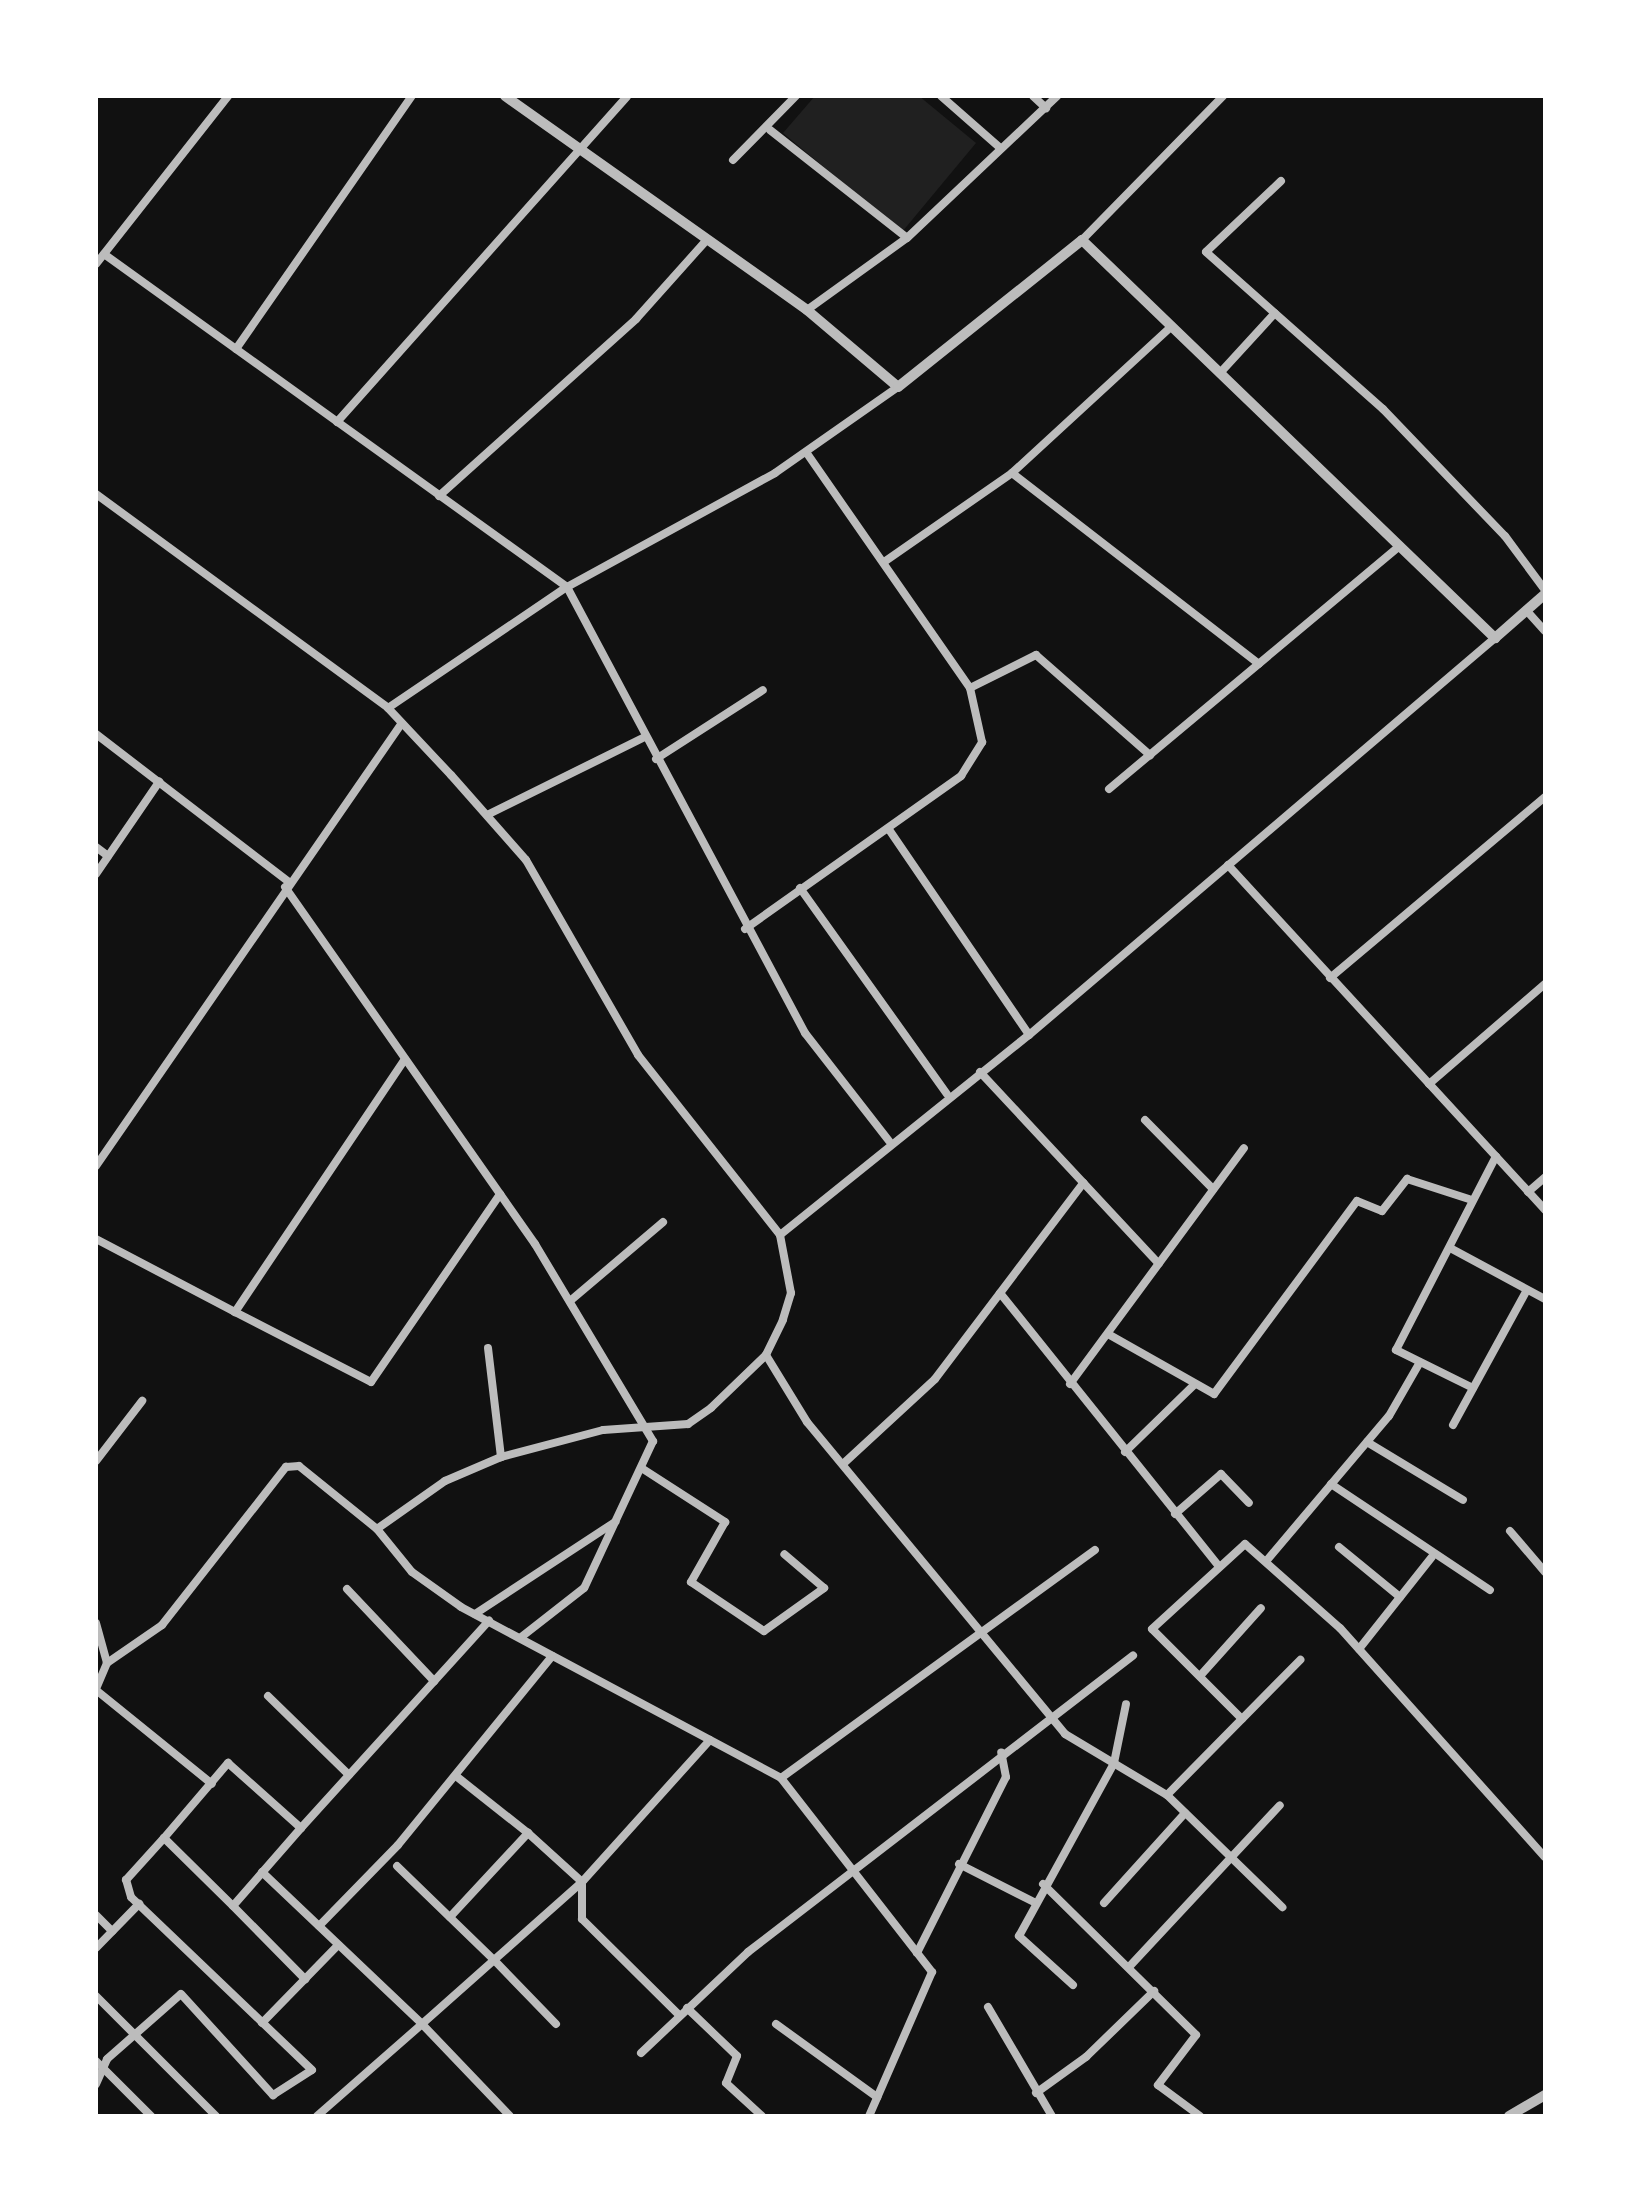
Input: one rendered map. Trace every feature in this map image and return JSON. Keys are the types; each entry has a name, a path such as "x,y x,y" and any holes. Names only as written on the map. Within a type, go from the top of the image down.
{"street":[{"path":"96,264 228,96"},
{"path":"236,349 412,96"},
{"path":"505,96 704,243 807,310 898,387"},
{"path":"337,422 627,96"},
{"path":"733,160 770,130 796,96"},
{"path":"941,96 999,147"},
{"path":"1033,96 1046,108"},
{"path":"807,310 907,238 999,147 1057,96"},
{"path":"388,708 567,587 806,452 898,387 1082,240 1223,96"},
{"path":"770,130 907,238"},
{"path":"780,1235 947,1094 1029,1035 1545,592 1439,464 1206,252 1281,181"},
{"path":"1082,240 1495,638"},
{"path":"439,496 614,340 704,243"},
{"path":"104,254 567,587 745,929 805,1033 889,1141"},
{"path":"1220,373 1275,313"},
{"path":"884,562 1012,473 1172,326"},
{"path":"745,929 800,888 890,831 961,776 982,742 970,688 806,452"},
{"path":"1012,473 1259,664"},
{"path":"96,494 388,708 487,815 526,860 638,1055 780,1235 791,1293 766,1355 688,1424 662,1430 645,1424 501,1457 445,1481 377,1529"},
{"path":"1109,789 1400,546"},
{"path":"1526,610 1545,631"},
{"path":"970,688 1036,655 1150,755"},
{"path":"656,759 763,690"},
{"path":"96,1166 287,885 402,723"},
{"path":"96,734 287,885 500,1194 645,1424 653,1446 584,1588 520,1638"},
{"path":"487,815 645,737"},
{"path":"96,874 159,782"},
{"path":"1330,978 1543,802"},
{"path":"890,831 1029,1035"},
{"path":"96,847 108,856"},
{"path":"1228,865 1545,1210"},
{"path":"800,888 947,1094"},
{"path":"1429,1084 1545,984"},
{"path":"235,1312 405,1059"},
{"path":"980,1072 1159,1264"},
{"path":"1145,1120 1213,1189"},
{"path":"1070,1384 1244,1148"},
{"path":"1469,1199 1496,1156"},
{"path":"1528,1192 1545,1177"},
{"path":"1108,1334 1194,1385 1219,1390 1357,1201 1382,1211 1407,1179 1469,1199 1475,1209 1396,1350 1473,1388"},
{"path":"843,1464 935,1379 1083,1183"},
{"path":"96,1239 371,1382 500,1194"},
{"path":"570,1301 663,1222"},
{"path":"1452,1249 1545,1299"},
{"path":"1453,1425 1527,1290"},
{"path":"1000,1293 1219,1566"},
{"path":"488,1348 501,1457"},
{"path":"766,1355 843,1464 984,1628 1065,1734 1167,1795 1282,1907"},
{"path":"1268,1559 1367,1442 1420,1362"},
{"path":"1125,1452 1194,1385"},
{"path":"96,1461 142,1401"},
{"path":"1367,1442 1463,1500"},
{"path":"212,1784 96,1690 107,1663 162,1625 286,1467 299,1466 377,1529 412,1572 475,1614 781,1778 932,1972 869,2116"},
{"path":"643,1469 725,1522 691,1582 764,1631 824,1588 784,1554"},
{"path":"1175,1514 1221,1474 1249,1503"},
{"path":"1331,1484 1432,1557 1490,1590"},
{"path":"475,1614 615,1521"},
{"path":"1510,1531 1545,1572"},
{"path":"1242,1719 1152,1629 1245,1544 1268,1559 1359,1649 1545,1857"},
{"path":"1339,1547 1400,1597"},
{"path":"781,1778 1095,1550"},
{"path":"1359,1649 1432,1557"},
{"path":"347,1589 434,1681"},
{"path":"1200,1676 1261,1608"},
{"path":"233,1906 489,1621"},
{"path":"96,1623 107,1663"},
{"path":"319,1926 456,1776 552,1656"},
{"path":"641,2053 687,2008 853,1871 1001,1752 1133,1656"},
{"path":"1167,1795 1300,1660"},
{"path":"268,1696 349,1775"},
{"path":"1073,1985 1019,1936 1043,1884 1114,1763 1126,1704"},
{"path":"317,2116 582,1882 710,1740"},
{"path":"917,1953 959,1864 1006,1777 1001,1752"},
{"path":"96,2084 103,2069 132,2036 181,1994 273,2095 312,2070 139,1904 126,1880 228,1763 301,1828"},
{"path":"456,1776 528,1833 582,1882 582,1919 679,2015"},
{"path":"1129,1967 1233,1860 1280,1805"},
{"path":"1104,1903 1185,1813"},
{"path":"450,1917 528,1833"},
{"path":"164,1838 305,1979"},
{"path":"959,1864 1034,1902"},
{"path":"397,1866 556,2024"},
{"path":"262,1872 422,2024 510,2116"},
{"path":"1043,1884 1196,2035 1158,2085 1200,2116"},
{"path":"96,1948 139,1904"},
{"path":"96,1915 112,1931"},
{"path":"262,2023 338,1945"},
{"path":"1036,2093 1086,2057 1154,1991"},
{"path":"96,1996 132,2036 216,2116"},
{"path":"988,2007 1052,2116"},
{"path":"687,2008 737,2056 726,2083 762,2116"},
{"path":"776,2024 877,2097"},
{"path":"96,2061 151,2116"},
{"path":"1509,2116 1545,2095"}],"shaded area":[{"path":"815,96 919,96 976,143 902,232 783,133"}]}
